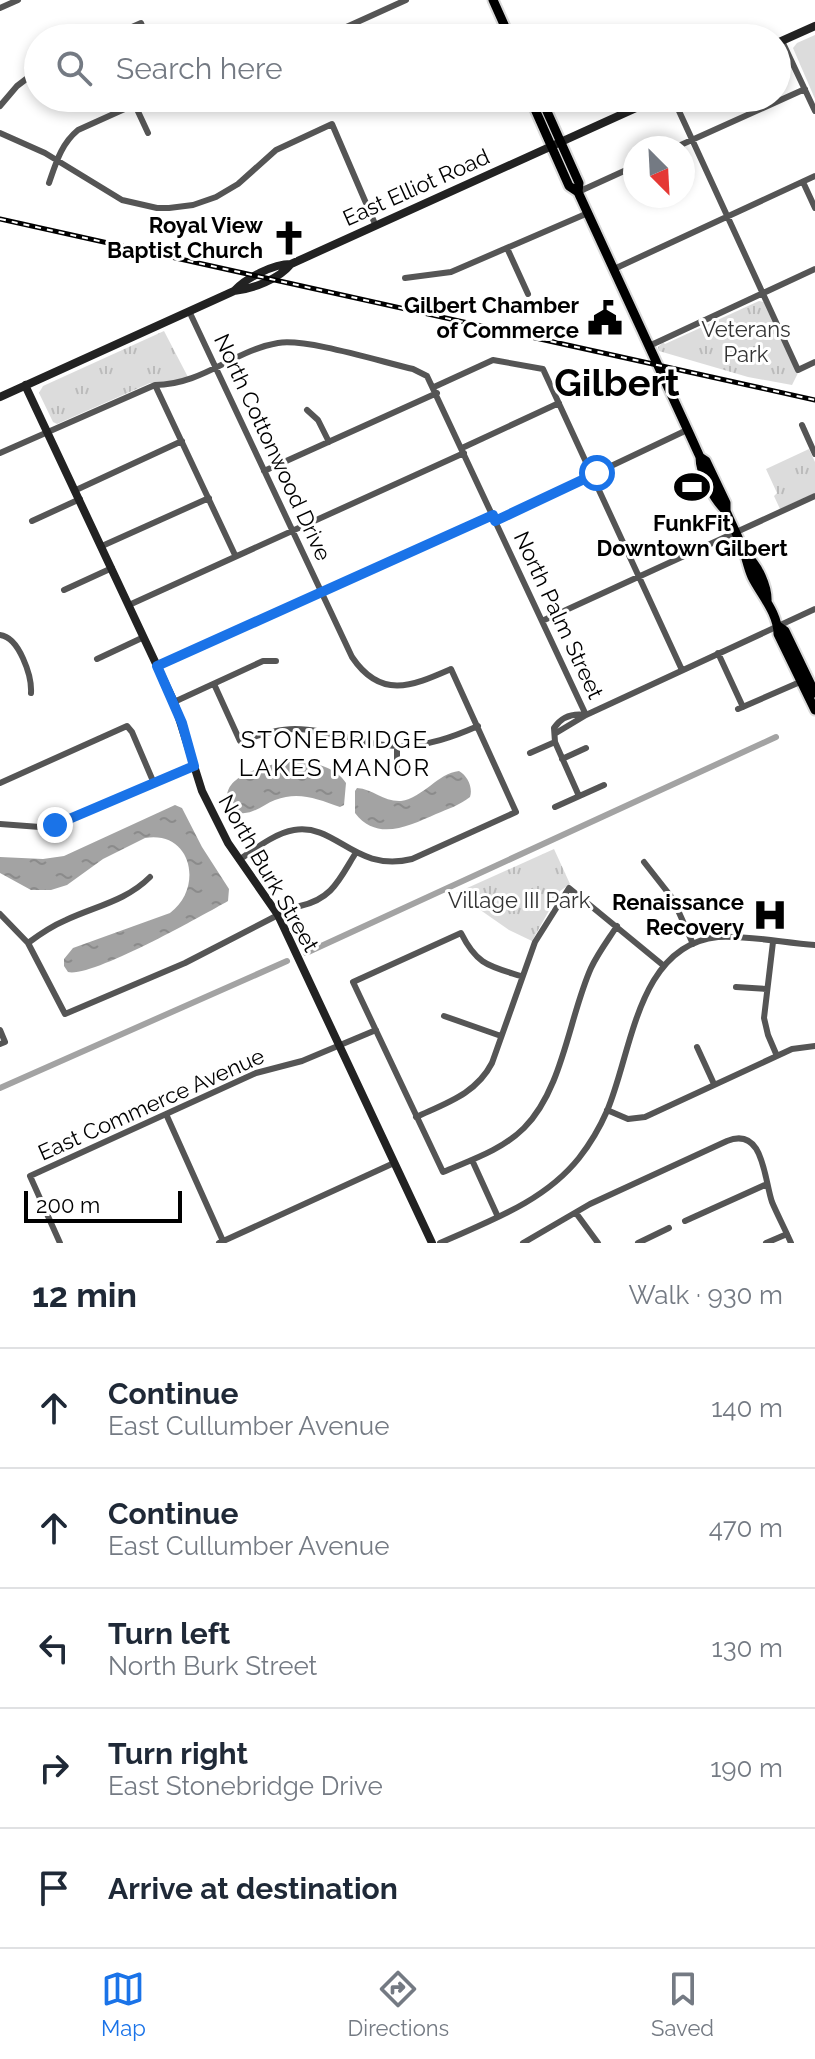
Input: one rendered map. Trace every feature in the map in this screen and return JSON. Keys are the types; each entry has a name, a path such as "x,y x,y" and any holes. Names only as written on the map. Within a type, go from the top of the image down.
{"main road":[{"path":"493,0 504,24"},
{"path":"538,112 579,183 578,192 687,430 700,457 706,461 726,503 735,533 768,593 767,602 778,626 778,634 815,710"},
{"path":"545,112 556,145"},
{"path":"778,626 785,631 815,693"}],"street":[{"path":"0,8 18,0"},
{"path":"353,24 406,0"},
{"path":"791,37 815,26"},
{"path":"791,63 815,111"},
{"path":"0,106 8,94 24,81"},
{"path":"791,95 805,89"},
{"path":"49,183 69,137 119,112"},
{"path":"138,112 148,133"},
{"name":"East Elliot Road","path":"0,397 234,291 241,283 282,264 291,264 628,112"},
{"path":"679,112 690,136"},
{"path":"695,139 754,112"},
{"path":"0,133 58,160 90,183 122,200 157,208 205,202 226,192 276,150 332,124 375,224"},
{"path":"695,147 798,370 815,362"},
{"path":"578,192 623,171"},
{"path":"614,269 815,176"},
{"path":"803,182 815,208"},
{"path":"405,278 445,274 588,213"},
{"path":"507,248 528,294"},
{"path":"649,346 815,269"},
{"name":"North Cottonwood Drive","path":"189,311 352,657 363,672 376,680 402,687 451,669 516,812 412,859 389,862 355,854"},
{"path":"0,453 155,385 183,383 267,345 291,341 413,369 427,376 436,390"},
{"path":"264,471 493,360 543,369 682,670"},
{"name":"North Burk Street","path":"25,385 174,702 202,791 239,860 278,915 432,1243"},
{"path":"155,385 235,555"},
{"name":"North Palm Street","path":"436,390 586,715"},
{"path":"129,605 463,451 559,403"},
{"path":"307,410 318,420 329,442"},
{"path":"802,425 815,454"},
{"path":"157,666 592,475 687,430"},
{"path":"76,490 182,441"},
{"path":"542,621 815,496"},
{"path":"102,546 209,498"},
{"path":"32,521 80,499"},
{"path":"64,590 112,568"},
{"path":"579,796 555,742 556,733 586,715 815,609"},
{"path":"3,635 13,640 32,681 31,693"},
{"path":"97,659 144,637"},
{"path":"718,653 740,708 800,682"},
{"path":"174,702 263,661 276,661"},
{"path":"214,684 240,741 294,729 397,747 439,741 478,726"},
{"path":"0,783 127,726 153,781"},
{"path":"530,753 555,742"},
{"path":"397,747 397,766"},
{"path":"562,759 586,748"},
{"path":"0,824 55,825 194,766"},
{"path":"555,807 604,785"},
{"path":"239,860 280,834 305,829 318,831 355,854 326,896 300,906"},
{"path":"644,862 673,899 693,944"},
{"path":"28,943 67,919 117,901 150,877"},
{"path":"416,1117 475,1088 485,1077 521,976 540,933 569,888 664,966"},
{"path":"0,914 28,943 65,1014 185,963 278,915"},
{"path":"521,976 479,961 471,953 461,933 353,982 443,1172 513,1138 544,1103 590,971 617,926"},
{"path":"440,1243 498,1217 547,1189 565,1173 594,1135 607,1110 644,1000 664,966 693,944 721,937 815,945"},
{"path":"773,942 765,1027 777,1056"},
{"path":"736,987 767,989"},
{"path":"444,1016 501,1036"},
{"path":"0,1030 3,1043"},
{"name":"East Commerce Avenue","path":"60,1243 30,1176 256,1073 302,1061 376,1030"},
{"path":"607,1110 628,1119 645,1117 777,1056 800,1047 815,1046"},
{"path":"697,1047 714,1084"},
{"path":"166,1114 221,1242 394,1163"},
{"path":"523,1243 532,1241 576,1213 727,1141 743,1139 757,1150 771,1200 791,1243"},
{"path":"472,1160 498,1217"},
{"path":"685,1221 767,1184"},
{"path":"576,1213 598,1243"},
{"path":"638,1243 669,1228"},
{"path":"766,1243 787,1234"}],"green space":[{"path":"815,35 815,99 793,48"},
{"name":"Veterans Park","path":"759,301 764,302 798,373 792,385 748,377 659,351 658,347 663,342 665,344"},
{"path":"164,331 189,379 150,383 57,424 53,422 39,393 43,386"},
{"path":"809,449 815,462 815,493 780,509 774,496 777,493 766,469"},
{"name":"Village III Park","path":"554,849 570,884 560,891 532,941 509,930 456,893"}],"water":[{"path":"283,762 309,763 334,771 346,783 344,805 340,807 308,797 292,796 245,813 232,809 228,792 231,785 246,774"},
{"path":"459,771 469,782 470,797 415,823 383,829 364,822 355,813 357,788 389,800 401,801 444,776"},
{"path":"175,805 182,808 229,889 228,901 123,956 81,971 68,972 64,959 73,948 170,913 181,902 189,876 183,852 174,843 161,838 145,838 103,859 67,885 51,890 31,890 0,873 0,857 43,859 64,856"}],"waterway":[{"path":"306,953 776,737"},
{"path":"0,1088 287,961"}],"railway":[{"path":"0,219 815,400"}],"place":[{"name":"Royal View Baptist Church","path":"289,238"},
{"name":"Gilbert Chamber of Commerce","path":"605,318"},
{"name":"FunkFit Downtown Gilbert","path":"692,487"},
{"name":"Renaissance Recovery","path":"770,915"}],"district":[{"name":"Gilbert","path":"617,383"},
{"name":"STONEBRIDGE LAKES MANOR","path":"335,754"}],"route":[{"path":"55,825 194,766 182,723 157,666 493,515 495,521 597,473"}]}
